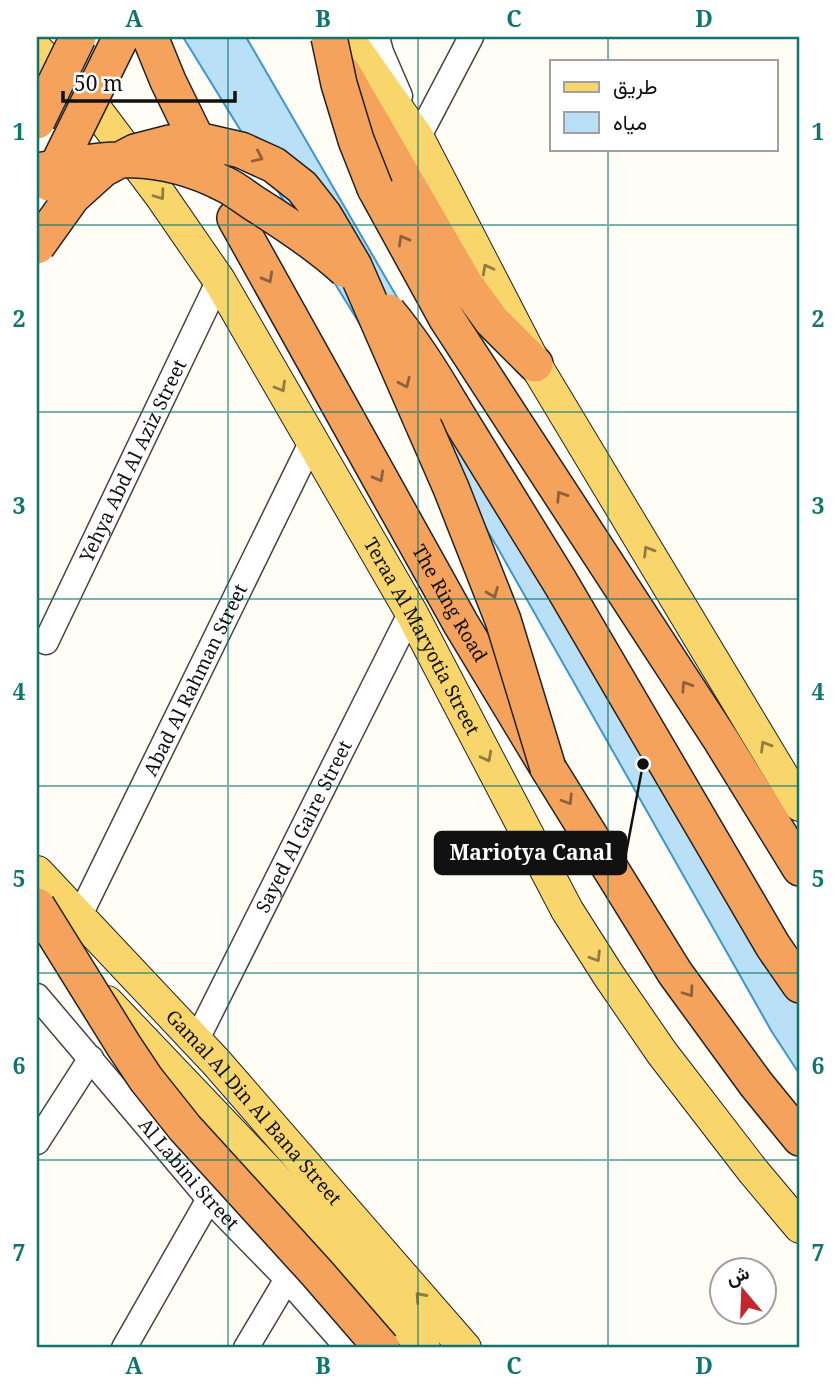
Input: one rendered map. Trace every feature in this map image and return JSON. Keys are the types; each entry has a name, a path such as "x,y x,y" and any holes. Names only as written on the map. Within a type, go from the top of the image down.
{"highway":[{"path":"37,121 78,37"},
{"path":"37,212 121,37"},
{"name":"The Ring Road","path":"150,37 168,81 235,218 461,624 675,973 756,1084 800,1138"},
{"path":"323,37 465,284 492,321 535,364"},
{"path":"329,37 339,84 356,140 375,188 447,319 721,740 800,869"},
{"path":"37,246 72,197 103,169 135,152 170,143 206,142 241,150 274,165 302,187 324,215 354,266 451,488 503,620 548,768"},
{"path":"37,171 81,162 118,159 155,161 192,170 226,185 295,229 339,263 372,295 412,342 432,373 560,582 766,935 800,985"},
{"path":"37,906 124,1046 154,1089 185,1128 382,1348"}],"main road":[{"path":"347,37 418,138 535,364 800,805"},
{"name":"Teraa Al Maryotia Street","path":"37,50 97,111 161,195 219,280 411,612 567,910 608,976 662,1053 800,1227"},
{"name":"Gamal Al Din Al Bana Street","path":"37,872 196,1041 466,1348"},
{"name":"Gamal Al Din Al Bana Street","path":"37,931 307,1212 424,1348"}],"street":[{"path":"377,37 418,138"},
{"path":"418,138 471,37"},
{"name":"Yehya Abd Al Aziz Street","path":"46,642 219,280"},
{"name":"Abad Al Rahman Street","path":"79,917 312,441"},
{"name":"Sayed Al Gaire Street","path":"196,1041 411,612"},
{"name":"Al Labini Street","path":"37,996 209,1199 287,1279 348,1348"},
{"path":"37,1142 91,1058"},
{"path":"124,1348 209,1199"},
{"path":"246,1348 287,1279"}],"water":[{"path":"183,37 246,37 800,992 800,1075 772,1032 496,545"}],"place":[{"name":"Mariotya Canal","path":"643,764"}]}
